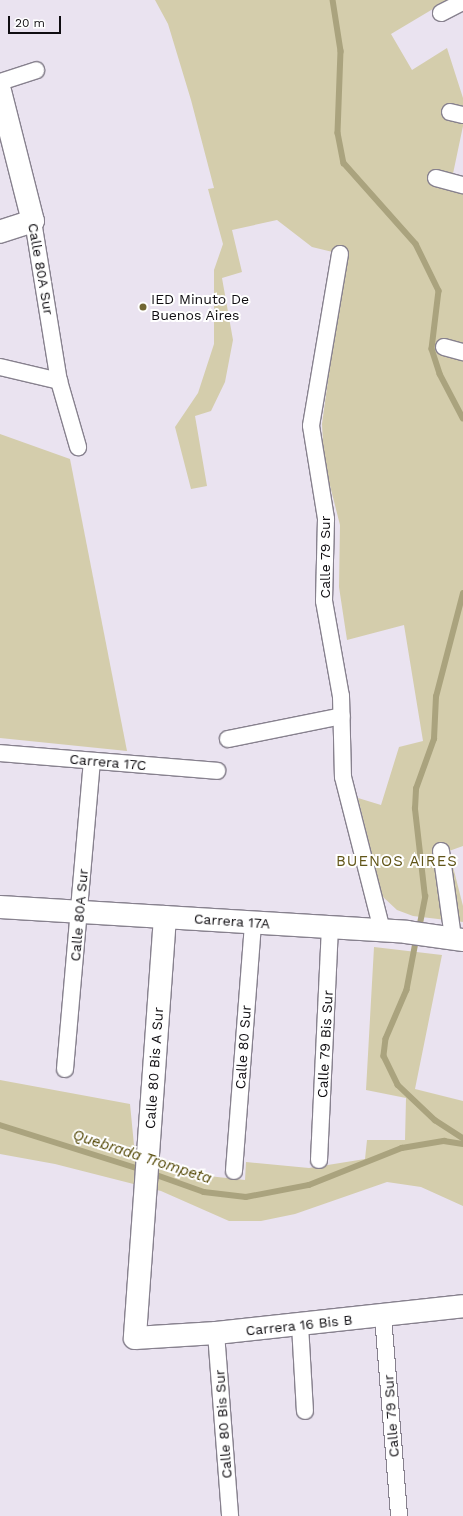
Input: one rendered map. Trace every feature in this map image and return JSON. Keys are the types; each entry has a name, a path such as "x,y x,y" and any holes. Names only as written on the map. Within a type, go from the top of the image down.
{"street":[{"path":"441,13 463,2"},
{"path":"0,82 36,70"},
{"name":"Calle 80A Sur","path":"0,91 33,221 59,381 78,447"},
{"path":"436,178 463,185"},
{"path":"0,232 33,221"},
{"name":"Calle 79 Sur","path":"340,254 311,426 326,519 324,601 342,716 343,777 382,930"},
{"path":"444,346 463,352"},
{"path":"0,367 59,381"},
{"path":"228,740 342,716"},
{"name":"Carrera 17C","path":"0,753 217,771"},
{"name":"Calle 80A Sur","path":"65,1069 92,761"},
{"path":"441,851 458,939"},
{"name":"Carrera 17A","path":"0,907 382,930 430,934 458,939"},
{"name":"Calle 80 Bis A Sur","path":"135,1338 165,917"},
{"name":"Calle 80 Sur","path":"234,1171 253,922"},
{"name":"Calle 79 Bis Sur","path":"319,1160 330,927"},
{"name":"Carrera 16 Bis B","path":"135,1338 216,1333 300,1325 463,1306"},
{"name":"Calle 79 Sur","path":"383,1316 398,1516"},
{"path":"300,1325 305,1411"},
{"name":"Calle 80 Bis Sur","path":"216,1333 230,1516"}],"shaded area":[{"path":"155,0 448,0 391,34 412,70 447,48 463,98 463,126 450,188 463,191 463,846 449,851 463,906 463,922 413,916 397,910 382,896 358,798 381,805 399,747 423,741 404,625 347,640 339,587 340,525 324,462 322,424 345,255 312,247 277,220 232,230 242,272 222,278 233,340 225,382 211,411 195,416 207,486 191,489 175,427 198,393 214,344 214,270 223,244 208,189 214,188 191,100 168,24"},
{"path":"0,434 70,459 127,751 0,738"},
{"path":"374,947 442,955 415,1089 463,1101 463,1206 421,1187 387,1182 295,1214 261,1221 229,1221 161,1191 55,1164 0,1154 0,1080 130,1104 134,1145 199,1175 245,1180 246,1162 309,1168 365,1159 367,1140 405,1140 406,1098 366,1090"}],"waterway":[{"path":"333,0 341,51 338,133 344,163 416,244 439,291 432,349 440,374 463,418"},
{"path":"419,929 425,897 415,809 416,789 434,739 436,697 463,593"},
{"path":"417,937 407,990 386,1039 384,1056 398,1085 435,1120 463,1138"},
{"name":"Quebrada Trompeta","path":"0,1125 143,1170"},
{"name":"Quebrada Trompeta","path":"151,1173 204,1192 246,1197 309,1185 402,1148 444,1141 463,1144"}],"place":[{"name":"IED Minuto De Buenos Aires","path":"143,307"}],"district":[{"name":"BUENOS AIRES","path":"397,862"}]}
